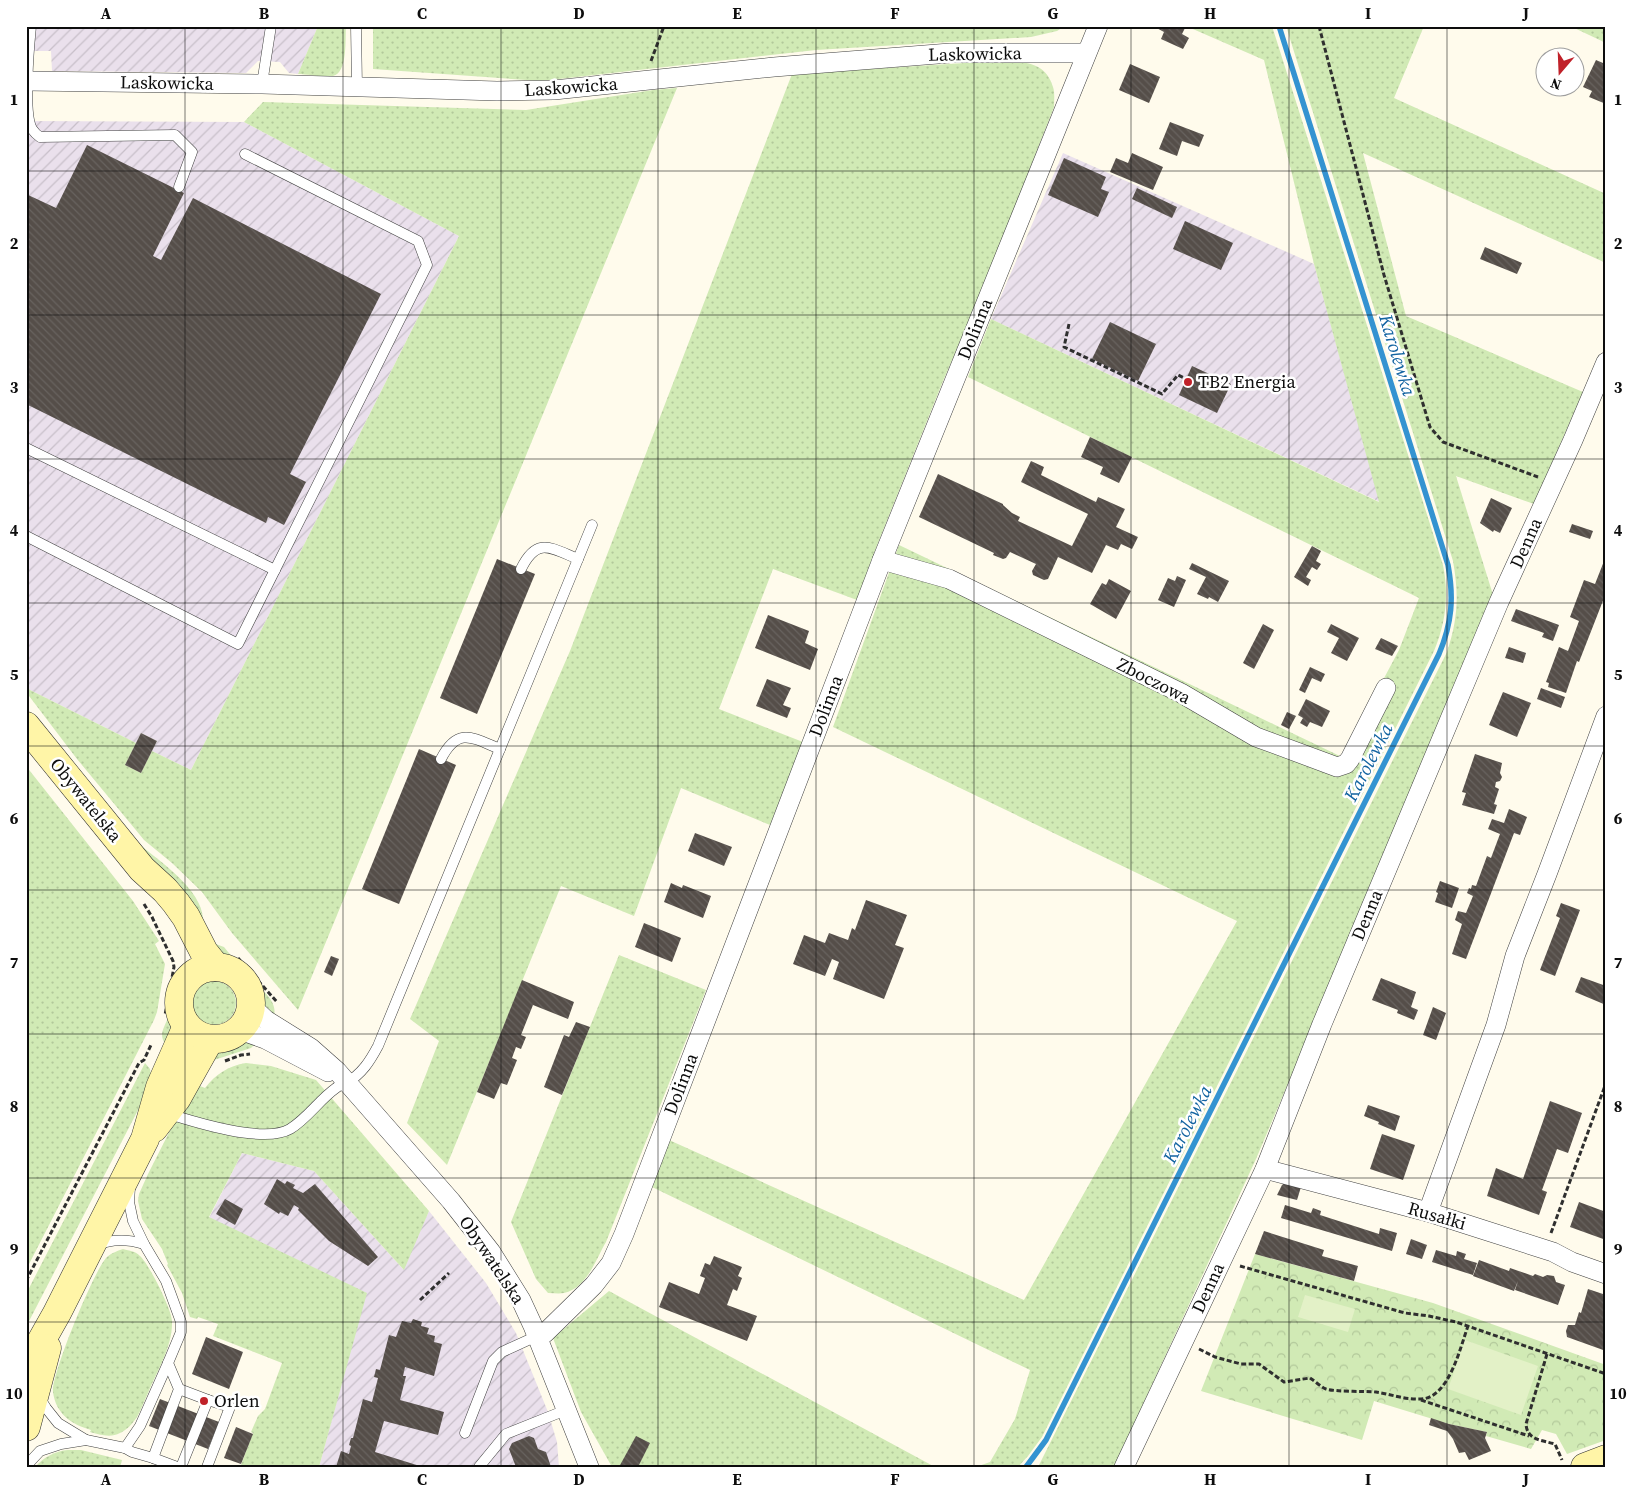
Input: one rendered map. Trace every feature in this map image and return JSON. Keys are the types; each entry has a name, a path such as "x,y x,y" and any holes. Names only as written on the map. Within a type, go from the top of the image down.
{"main road":[{"name":"Obywatelska","path":"26,726 146,874 165,890 176,903 214,967"},
{"path":"214,967 228,970 242,979 247,985 250,995 245,1018 224,1038 195,1036 182,1018 180,1011 179,999 185,984 214,967"},
{"path":"26,1427 29,1378 57,1313 145,1139 177,1098 195,1036"},
{"path":"145,1139 160,1086 195,1036"},
{"path":"1574,1463 1606,1459"}],"street":[{"path":"1086,53 1098,26"},
{"name":"Laskowicka","path":"27,81 262,84 496,91 554,90 774,67 950,53 1086,53"},
{"name":"Dolinna","path":"537,1336 545,1333 594,1285 611,1263 882,560 1086,53"},
{"name":"Denna","path":"1124,1467 1264,1169 1322,1024 1499,602 1554,483 1606,362"},
{"name":"Zboczowa","path":"882,560 950,579 1180,693 1256,737 1338,768 1346,764 1350,759 1386,688"},
{"path":"1428,1212 1496,1025 1515,956 1606,716"},
{"name":"Obywatelska","path":"245,1018 265,1039 333,1074 346,1083"},
{"name":"Obywatelska","path":"245,1018 266,1020 311,1048 337,1071 380,1118 476,1232 508,1277 521,1300 588,1466"},
{"name":"Rusałki","path":"1264,1169 1428,1212 1546,1249 1572,1262 1606,1274"}],"lane":[{"path":"31,26 27,81 29,121 32,131 40,137 175,135 192,152 179,187"},
{"path":"262,84 271,26"},
{"path":"356,26 357,87"},
{"path":"26,536 238,644 427,265 418,241 246,154"},
{"path":"26,448 275,570"},
{"path":"166,1113 244,1133 273,1134 287,1130 299,1123 337,1087 360,1074 368,1063 378,1046 592,525"},
{"path":"521,569 527,556 539,548 547,547 578,559"},
{"path":"441,759 452,742 459,738 476,739 500,749"},
{"path":"124,1448 140,1426 168,1363 180,1332 181,1322 166,1281 144,1244 134,1221 129,1202 130,1167"},
{"path":"89,1247 110,1240 133,1240 144,1244"},
{"path":"464,1432 493,1361 502,1352 537,1336"},
{"path":"168,1363 180,1389 230,1407 207,1467"},
{"path":"29,1378 46,1408 58,1423 86,1440 124,1448 177,1467"},
{"path":"153,1458 180,1389"},
{"path":"181,1467 208,1400"},
{"path":"479,1467 506,1434 566,1410"},
{"path":"26,1466 40,1452 61,1444 86,1440"}],"path":[{"path":"644,81 664,26"},
{"path":"1319,26 1384,275 1430,427 1443,442 1554,483"},
{"path":"1069,324 1064,347 1162,394 1178,375 1186,379"},
{"path":"144,903 173,961 195,1036 241,1055 256,1055"},
{"path":"214,967 278,1004"},
{"path":"26,1281 139,1063 144,1060 152,1043"},
{"path":"1546,1249 1606,1083"},
{"path":"1240,1266 1397,1311 1429,1316 1468,1326 1606,1374"},
{"path":"420,1300 448,1274"},
{"path":"1420,1400 1429,1398 1445,1383 1454,1366 1468,1326"},
{"path":"1183,1341 1215,1357 1241,1364 1259,1364 1284,1382 1310,1378 1326,1389 1376,1392 1420,1400 1554,1444 1574,1463"},
{"path":"1530,1436 1526,1431 1526,1424 1548,1354"}],"shaded area":[{"path":"26,26 318,26 298,74 289,73 280,62 258,61 246,73 52,71 51,51 26,51"},
{"path":"26,121 244,122 459,236 191,770 152,751 157,741 141,733 136,743 30,690 26,685"},
{"path":"1063,153 1314,264 1380,502 991,319"},
{"path":"242,1153 314,1171 403,1269 429,1211 486,1283 516,1333 548,1412 557,1442 559,1467 319,1467 366,1293 209,1218"}],"green space":[{"path":"318,26 346,26 343,62 341,69 333,76 298,74"},
{"path":"373,26 1065,26 1057,31 1031,37 816,50 541,81 373,69"},
{"path":"1186,26 1272,26 1443,565 1446,587 1444,619 1434,651 1042,1437 1018,1467 976,1467 990,1462 1015,1419 1030,1370 652,1187 669,1140 1024,1300 1237,921 833,727 899,545 1342,757 1399,650 1419,598 968,377 991,319 1379,502 1314,264 1264,60"},
{"path":"1286,26 1424,26 1394,98 1606,194 1606,263 1363,153 1406,316 1583,392 1534,504 1456,476 1494,598 1256,1159 1114,1467 1038,1467 1447,652 1455,618 1457,596 1453,561"},
{"path":"1570,26 1606,26 1606,43"},
{"path":"996,61 1022,62 1044,71 1053,87 1054,107 980,296 943,381 878,543 857,600 773,569 719,709 803,742 770,825 681,788 634,916 561,886 447,1165 407,1123 439,1041 410,1019 570,651 792,74"},
{"path":"677,88 298,1010 232,933 202,892 172,863 144,840 77,759 26,692 26,685 30,690 136,743 125,765 141,773 152,751 191,770 459,236 244,122 263,102 526,110"},
{"path":"26,766 133,901 159,941 155,944 165,964 154,1020 26,1270"},
{"path":"138,843 168,867 188,887 201,908 203,919 200,922"},
{"path":"213,943 224,947 242,969 222,959"},
{"path":"619,955 706,990 606,1242 590,1272 579,1285 572,1290 562,1293 548,1293 536,1279 511,1222"},
{"path":"218,981 230,987 235,994 235,1012 230,1019 223,1024 210,1025 202,1022 195,1015 192,999 195,991 202,984"},
{"path":"254,981 272,1001 275,1011 274,1017 261,1002"},
{"path":"170,1006 174,1028 166,1045 162,1035"},
{"path":"245,1042 254,1045 251,1048 208,1062 219,1049"},
{"path":"145,1063 150,1069 152,1083 26,1327 26,1294"},
{"path":"246,1063 271,1066 316,1080 429,1211 404,1270 314,1171 242,1153 209,1217 367,1293 319,1467 238,1467 241,1465 258,1416 265,1409 282,1363 213,1336 218,1324 198,1317 197,1319 190,1317 182,1293 167,1265 162,1249 142,1219 138,1201 148,1174 186,1099 200,1086 205,1088 223,1071"},
{"path":"123,1249 138,1254 149,1268 171,1315 172,1330 164,1358 137,1417 123,1432 117,1435 105,1436 90,1432 91,1430 77,1425 66,1417 57,1406 53,1392 54,1382 66,1346 92,1282 106,1258 112,1253"},
{"path":"1255,1254 1433,1303 1606,1365 1606,1440 1567,1454 1556,1434 1542,1430 1531,1449 1486,1436 1487,1432 1449,1424 1374,1401 1362,1440 1201,1391"},
{"path":"609,1291 935,1467 612,1467 581,1412 553,1338"},
{"path":"1305,1295 1355,1309 1348,1332 1298,1317"},
{"path":"1465,1340 1538,1366 1521,1415 1448,1389"},
{"path":"68,1450 81,1450 122,1460 120,1467 35,1467 50,1455"}],"building":[{"path":"1153,26 1186,26 1182,34 1189,38 1183,49 1161,39 1164,32"},
{"path":"1606,58 1606,104 1589,97 1592,91 1584,87 1596,60 1603,63"},
{"path":"1130,64 1160,77 1149,103 1119,90"},
{"path":"1170,122 1204,135 1199,147 1182,141 1177,156 1159,149"},
{"path":"87,145 184,193 153,256 161,260 193,198 381,294 290,474 306,482 284,525 268,517 266,523 26,404 26,194 56,208"},
{"path":"1132,153 1163,167 1153,190 1110,172 1116,158 1128,163"},
{"path":"1064,158 1106,177 1101,189 1109,192 1098,217 1048,195"},
{"path":"1137,188 1177,207 1172,218 1132,199"},
{"path":"1185,221 1233,243 1221,270 1173,249"},
{"path":"1485,247 1522,263 1517,274 1480,259"},
{"path":"1110,322 1156,344 1138,381 1092,359"},
{"path":"1192,366 1231,384 1217,413 1179,395"},
{"path":"1090,437 1132,457 1119,483 1100,474 1103,467 1081,457"},
{"path":"1031,461 1044,467 1041,475 1096,502 1098,497 1125,509 1116,527 1138,537 1132,549 1121,544 1118,550 1106,545 1092,573 1058,557 1048,579 1044,580 1033,575 1032,571 1036,564 1010,552 1003,559 993,555 994,553 919,517 938,474 1003,504 1012,513 1020,517 1018,521 1072,546 1088,514 1021,482"},
{"path":"1491,498 1512,508 1500,533 1494,530 1493,532 1480,523"},
{"path":"1572,524 1593,531 1590,539 1569,532"},
{"path":"1312,546 1321,551 1316,561 1321,564 1317,570 1312,567 1306,577 1311,580 1308,586 1294,577"},
{"path":"1606,556 1606,593 1579,662 1577,661 1566,693 1548,687 1549,683 1546,682 1559,647 1568,651 1579,621 1570,617 1584,580 1595,584"},
{"path":"497,559 535,574 477,714 440,698"},
{"path":"1192,563 1229,581 1218,602 1197,594 1206,577 1189,569"},
{"path":"1177,576 1186,580 1174,607 1158,600 1168,578 1175,581"},
{"path":"1109,579 1131,591 1116,619 1090,604 1102,583 1106,585"},
{"path":"1516,609 1559,625 1553,641 1542,637 1544,633 1511,621"},
{"path":"768,615 809,631 805,643 818,649 810,670 755,648"},
{"path":"1263,624 1274,630 1254,669 1243,663"},
{"path":"1331,624 1359,638 1347,661 1331,653 1339,638 1327,632"},
{"path":"1381,638 1398,646 1392,656 1375,649"},
{"path":"1509,647 1526,653 1523,663 1505,658"},
{"path":"1310,667 1325,674 1321,682 1312,678 1305,693 1299,690"},
{"path":"767,679 791,688 783,705 791,708 787,718 756,706"},
{"path":"1541,688 1565,697 1561,708 1537,699"},
{"path":"1503,692 1531,703 1517,737 1489,725"},
{"path":"1306,699 1330,711 1322,727 1310,722 1307,727 1300,723 1303,718 1298,715"},
{"path":"1287,712 1296,716 1289,729 1281,725"},
{"path":"141,733 157,741 141,773 125,765"},
{"path":"419,749 456,765 399,904 362,889"},
{"path":"1475,754 1502,763 1500,773 1502,777 1500,781 1496,782 1495,787 1499,789 1494,804 1497,805 1494,814 1462,805 1466,793 1462,792"},
{"path":"1509,809 1527,817 1520,835 1514,833 1466,959 1452,954 1462,924 1455,920 1458,911 1466,913 1473,896 1467,893 1469,888 1471,889 1472,885 1476,886 1487,856 1491,858 1500,834 1488,829 1492,819 1504,823"},
{"path":"695,833 732,847 724,866 688,851"},
{"path":"1440,881 1459,888 1452,908 1435,902"},
{"path":"671,883 682,888 683,885 711,896 703,918 664,902"},
{"path":"866,900 907,915 895,945 904,948 884,999 833,979 839,962 832,959 825,976 793,964 804,935 825,943 829,933 848,940 852,928 855,930"},
{"path":"1561,903 1580,910 1555,976 1540,970 1560,918 1556,916"},
{"path":"644,923 681,938 672,962 635,947"},
{"path":"331,956 339,959 332,976 324,972"},
{"path":"1581,977 1606,986 1606,1005 1575,992"},
{"path":"1381,978 1416,992 1411,1007 1418,1010 1414,1020 1397,1013 1398,1010 1372,1000"},
{"path":"522,980 574,1002 568,1019 533,1005 521,1035 526,1037 521,1049 516,1047 512,1058 517,1060 507,1085 501,1083 494,1099 477,1092"},
{"path":"1433,1007 1446,1013 1436,1040 1423,1035"},
{"path":"576,1022 590,1027 562,1095 544,1087 564,1035 569,1037"},
{"path":"1550,1101 1582,1113 1568,1153 1557,1149 1542,1190 1547,1192 1539,1215 1487,1196 1496,1168 1523,1179"},
{"path":"1368,1105 1400,1116 1395,1131 1364,1116"},
{"path":"1382,1134 1415,1145 1403,1180 1370,1169"},
{"path":"277,1179 285,1184 287,1181 295,1185 293,1188 303,1193 315,1184 378,1257 368,1266 329,1241 294,1205 288,1216 280,1212 279,1214 264,1204"},
{"path":"1286,1182 1301,1187 1297,1200 1277,1195 1282,1185"},
{"path":"225,1199 243,1209 235,1225 216,1214"},
{"path":"1579,1202 1606,1212 1606,1240 1570,1227"},
{"path":"1285,1205 1311,1213 1313,1208 1321,1211 1320,1215 1379,1234 1380,1228 1397,1233 1392,1251 1281,1218"},
{"path":"1264,1231 1324,1250 1322,1256 1358,1266 1354,1281 1255,1254"},
{"path":"1411,1239 1427,1245 1422,1259 1406,1254"},
{"path":"1436,1250 1456,1256 1457,1251 1466,1254 1464,1259 1477,1263 1473,1275 1432,1262"},
{"path":"714,1256 742,1267 738,1276 742,1278 737,1291 733,1289 727,1305 757,1316 747,1341 659,1307 669,1282 699,1294 705,1278 700,1276 705,1263 710,1265"},
{"path":"1479,1260 1509,1271 1510,1268 1533,1276 1535,1274 1543,1277 1547,1275 1554,1276 1556,1282 1565,1285 1558,1305 1515,1290 1518,1281 1514,1291 1473,1276"},
{"path":"1588,1289 1606,1295 1604,1305 1606,1306 1606,1351 1567,1337 1568,1325 1575,1325 1579,1312 1581,1313"},
{"path":"413,1319 422,1322 421,1326 429,1328 427,1334 435,1336 434,1342 442,1344 434,1376 405,1367 403,1376 406,1376 400,1400 444,1412 438,1435 384,1421 375,1452 423,1467 336,1467 341,1451 349,1454 351,1446 349,1445 351,1438 353,1438 363,1399 372,1402 378,1378 374,1377 376,1369 380,1370 389,1335 396,1337 402,1321 411,1323"},
{"path":"206,1337 243,1352 229,1389 192,1374"},
{"path":"160,1399 219,1422 208,1449 149,1426"},
{"path":"1431,1418 1487,1432 1485,1438 1491,1451 1469,1460 1465,1452 1459,1453 1447,1431 1429,1425"},
{"path":"236,1427 253,1434 241,1464 224,1458"},
{"path":"529,1436 534,1438 538,1449 546,1452 551,1467 516,1467 509,1449 512,1443"},
{"path":"636,1436 650,1443 638,1467 619,1467"}],"waterway":[{"name":"Karolewka","path":"1026,1467 1046,1440 1439,654 1447,632 1451,610 1448,565 1279,26"}],"place":[{"name":"TB2 Energia","path":"1188,382"},
{"name":"Orlen","path":"204,1401"}]}
